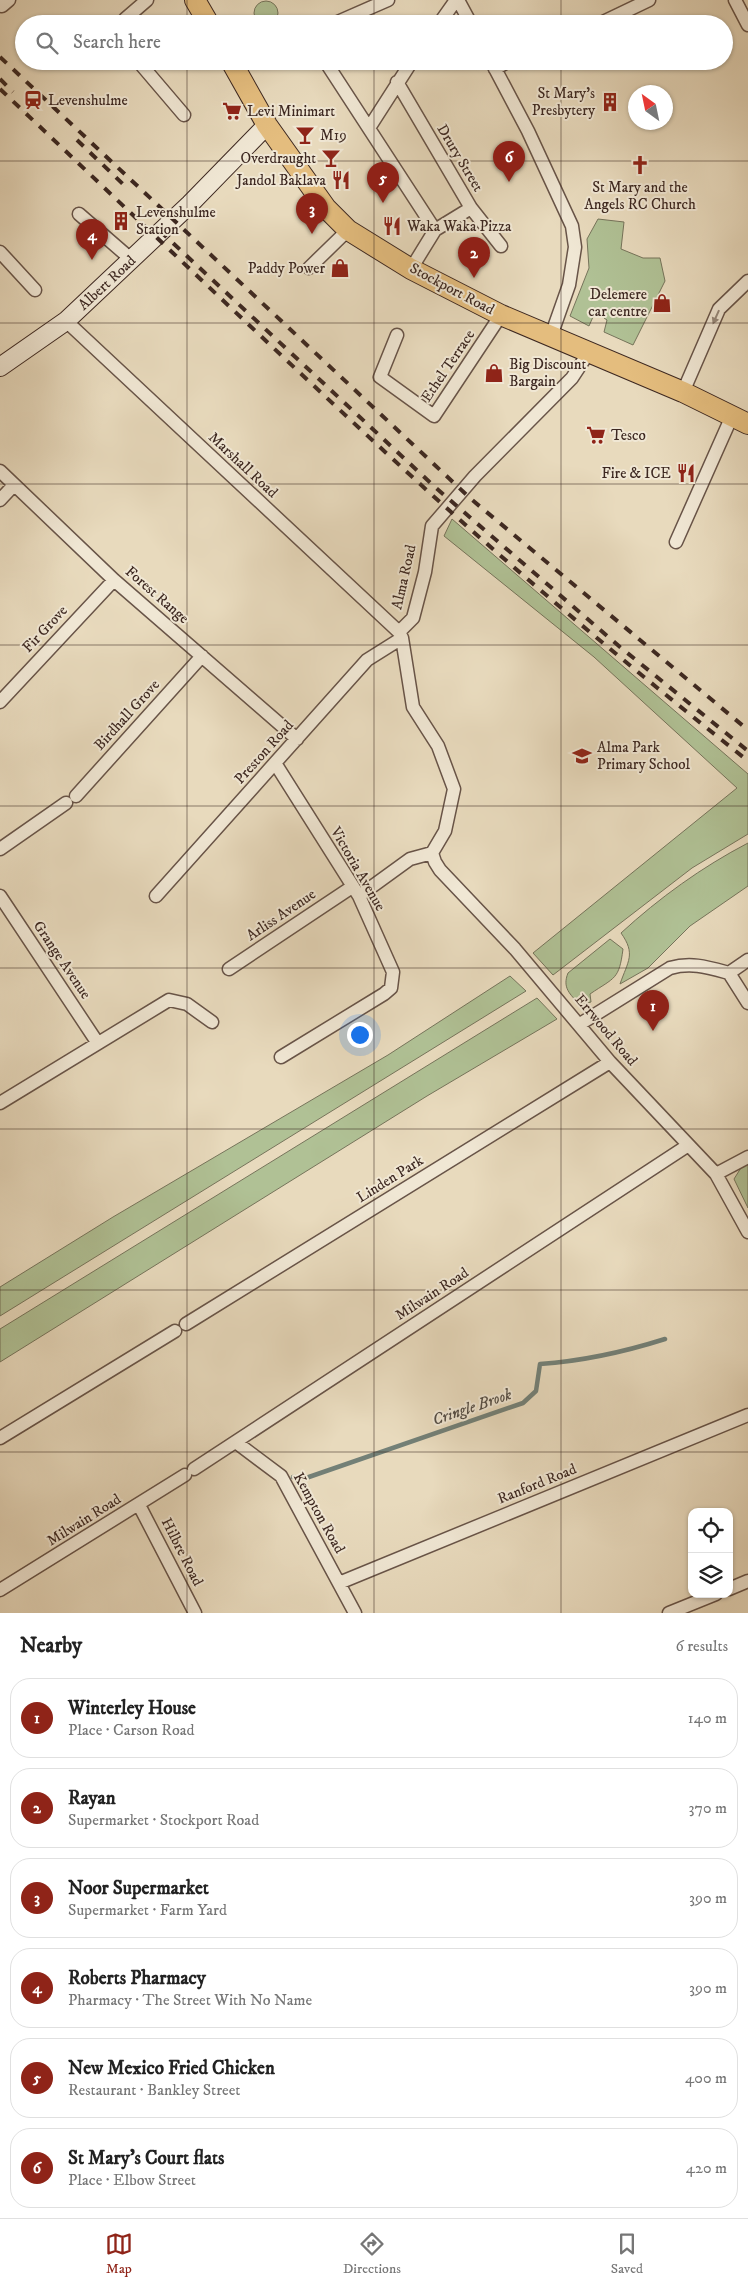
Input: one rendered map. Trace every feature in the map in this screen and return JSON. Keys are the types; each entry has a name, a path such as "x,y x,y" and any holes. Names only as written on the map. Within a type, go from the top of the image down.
{"highway":[{"path":"195,0 204,15"},
{"name":"Stockport Road","path":"236,70 267,125 326,208 348,230 411,268 502,315 683,392 740,420"}],"main road":[{"name":"Albert Road","path":"0,367 66,321 132,260 267,125"}],"street":[{"path":"130,15 147,0"},
{"path":"349,15 368,4 388,0"},
{"path":"446,15 457,0 465,15"},
{"path":"618,15 648,0"},
{"path":"735,0 748,26"},
{"path":"146,70 184,115"},
{"path":"331,70 435,230"},
{"path":"368,128 406,70"},
{"path":"496,70 528,131 572,226 576,246 569,285 551,336"},
{"name":"Drury Street","path":"397,82 471,208 501,246"},
{"path":"411,268 435,230 471,208"},
{"path":"79,214 132,260"},
{"path":"309,268 348,230"},
{"path":"0,252 35,290"},
{"path":"683,392 719,309 748,281"},
{"name":"Ethel Terrace","path":"398,334 380,377 434,416 502,315"},
{"name":"Marshall Road","path":"66,321 400,635"},
{"name":"Alma Road","path":"400,635 413,618 426,572 432,526 475,476 572,378 589,352"},
{"path":"676,542 740,420"},
{"name":"Forest Range","path":"0,471 114,580 297,739"},
{"path":"0,500 14,485"},
{"name":"Fir Grove","path":"0,702 114,580"},
{"path":"355,892 410,859 432,853 445,831 454,789 438,746 413,707 400,635"},
{"name":"Preston Road","path":"156,896 372,655 400,635"},
{"name":"Birdhall Grove","path":"0,849 71,799 202,656"},
{"name":"Victoria Avenue","path":"275,763 355,892 393,972 391,988 281,1057"},
{"name":"Errwood Road","path":"432,853 440,870 515,949 610,1062 687,1146 716,1174 748,1232"},
{"name":"Arliss Avenue","path":"229,969 355,892"},
{"name":"Grange Avenue","path":"0,896 97,1042"},
{"path":"728,973 748,960"},
{"path":"580,1024 670,968 685,964 698,965 728,973 748,1003"},
{"path":"0,1103 97,1042 169,1000 186,1004 212,1022"},
{"name":"Linden Park","path":"0,1438 610,1062"},
{"name":"Milwain Road","path":"0,1590 237,1443 687,1146"},
{"path":"716,1174 748,1157"},
{"name":"Ranford Road","path":"339,1583 748,1415"},
{"name":"Kempton Road","path":"237,1443 280,1476 356,1613"},
{"name":"Hilbre Road","path":"139,1505 195,1613"},
{"path":"733,1587 748,1581"},
{"path":"669,1613 706,1598"}],"green space":[{"path":"261,1 271,1 278,8 278,15 254,15 254,8"},
{"path":"598,219 624,222 621,249 643,258 660,258 665,281 633,345 604,332 607,320 604,318 605,313 596,310 589,326 570,316 589,268 587,239"},
{"path":"452,519 748,774 748,834 692,868 553,975 533,953 737,788 594,657 444,536"},
{"path":"748,843 748,886 690,926 648,968 620,984 629,958 626,940 621,933 682,884 714,862"},
{"path":"610,939 623,949 620,967 614,977 590,994 591,1002 580,1005 568,990 566,978 568,973"},
{"path":"510,976 526,991 0,1316 0,1287 113,1217 388,1055"},
{"path":"537,998 557,1019 427,1096 0,1362 0,1329"},
{"path":"748,1162 748,1208 734,1179 744,1163"}],"waterway":[{"name":"Cringle Brook","path":"293,1477 306,1478 523,1403 536,1391 540,1364 604,1355 665,1339"}],"railway":[{"path":"0,57 471,499 748,730"},
{"path":"0,79 13,92"},
{"path":"0,89 268,343 431,494 588,630 748,761"},
{"path":"77,140 126,187"},
{"path":"160,231 436,488 620,647 748,751"}],"place":[{"name":"Levenshulme","path":"33,100"},
{"name":"St Mary's Presbytery","path":"610,102"},
{"name":"Levi Minimart","path":"232,111"},
{"name":"M19","path":"305,135"},
{"name":"Overdraught","path":"331,158"},
{"name":"St Mary and the Angels RC Church","path":"640,165"},
{"name":"Jandol Baklava","path":"341,180"},
{"name":"St Mary's Court flats","path":"509,182"},
{"name":"New Mexico Fried Chicken","path":"383,203"},
{"name":"Levenshulme Station","path":"121,221"},
{"name":"Waka Waka Pizza","path":"392,226"},
{"name":"Noor Supermarket","path":"312,234"},
{"name":"Roberts Pharmacy","path":"92,260"},
{"name":"Paddy Power","path":"340,268"},
{"name":"Rayan","path":"474,278"},
{"name":"Delemere car centre","path":"662,303"},
{"name":"Big Discount Bargain","path":"494,373"},
{"name":"Tesco","path":"596,435"},
{"name":"Fire & ICE","path":"686,473"},
{"name":"Alma Park Primary School","path":"582,756"},
{"name":"Winterley House","path":"653,1031"}]}
